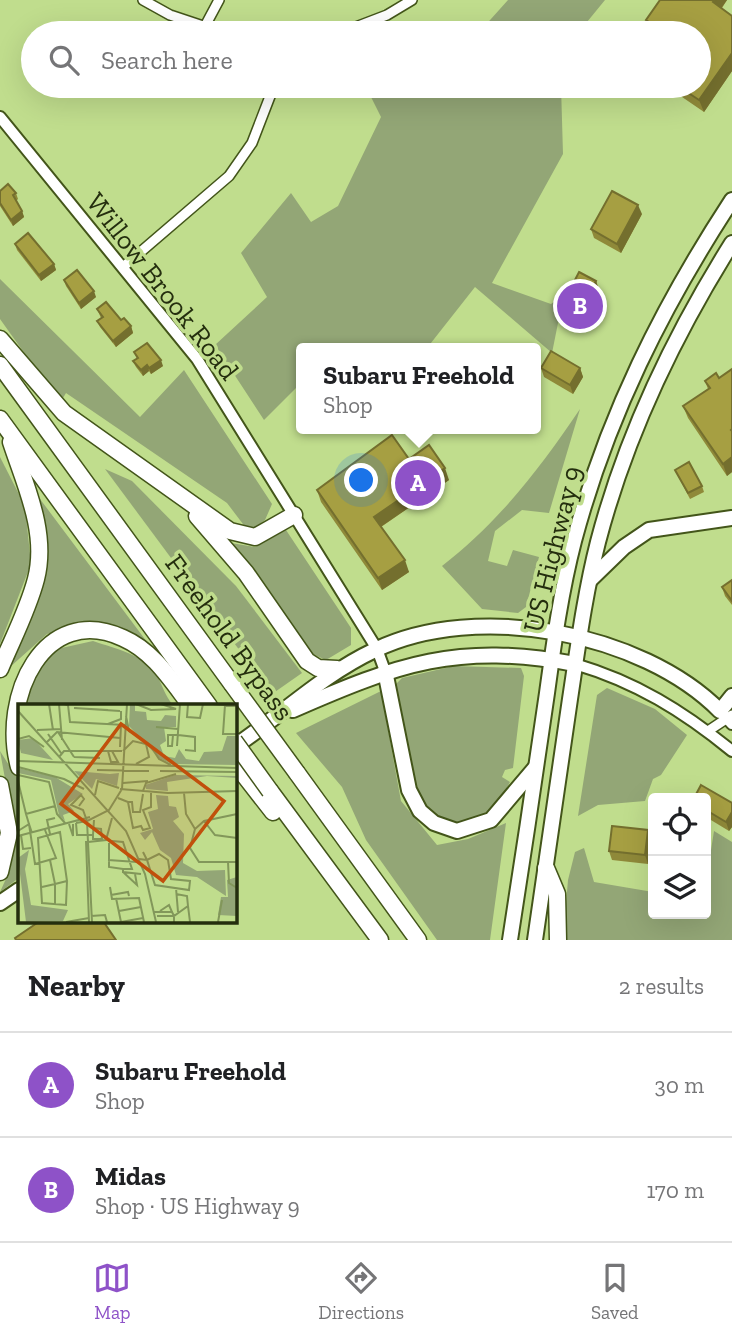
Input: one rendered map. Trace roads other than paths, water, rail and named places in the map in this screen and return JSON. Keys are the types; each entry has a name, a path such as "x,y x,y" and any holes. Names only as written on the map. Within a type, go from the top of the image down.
{"highway":[{"path":"0,339 47,397 64,413 171,491 242,536 263,534 294,515"},
{"name":"Freehold Bypass","path":"0,365 418,940"},
{"path":"0,669 33,588 39,555 34,511 3,423"},
{"name":"Freehold Bypass","path":"3,423 202,704"},
{"path":"171,491 232,555 307,661 318,668 337,669"},
{"path":"18,764 5,730 5,707 10,687 20,668 35,651 62,636 97,631 121,636 136,644 202,704"},
{"name":"Freehold Bypass","path":"236,744 266,794 380,940"},
{"path":"236,764 266,794"},
{"path":"0,785 9,833 0,872"},
{"path":"546,868 557,894 558,940"}],"main road":[{"name":"US Highway 9","path":"510,940 555,632 574,541 618,408 655,328 732,200"},
{"name":"US Highway 9","path":"535,940 579,637 589,581 615,484 643,410 674,342 732,243"},
{"path":"589,581 624,547 649,530 732,518"},
{"path":"236,746 282,715 321,679 337,669 377,649 457,629 497,628 555,632 617,649 668,672 695,688 728,717"},
{"path":"282,715 385,671 436,659 476,654 552,659 575,664"},
{"path":"385,671 409,790 419,811 434,824 457,831 492,820 535,767"},
{"path":"728,717 732,696"},
{"path":"0,903 18,891"}],"street":[{"path":"144,0 186,21"},
{"path":"208,21 219,0"},
{"path":"371,21 412,0"},
{"path":"123,267 229,176 252,143 269,98"},
{"name":"Willow Brook Road","path":"0,117 197,359 377,649 385,671"},
{"path":"575,664 645,690 708,731 732,751"},
{"path":"708,731 728,717"}],"place":[{"name":"Midas","path":"580,306"},
{"name":"Subaru Freehold","path":"418,483"}]}
